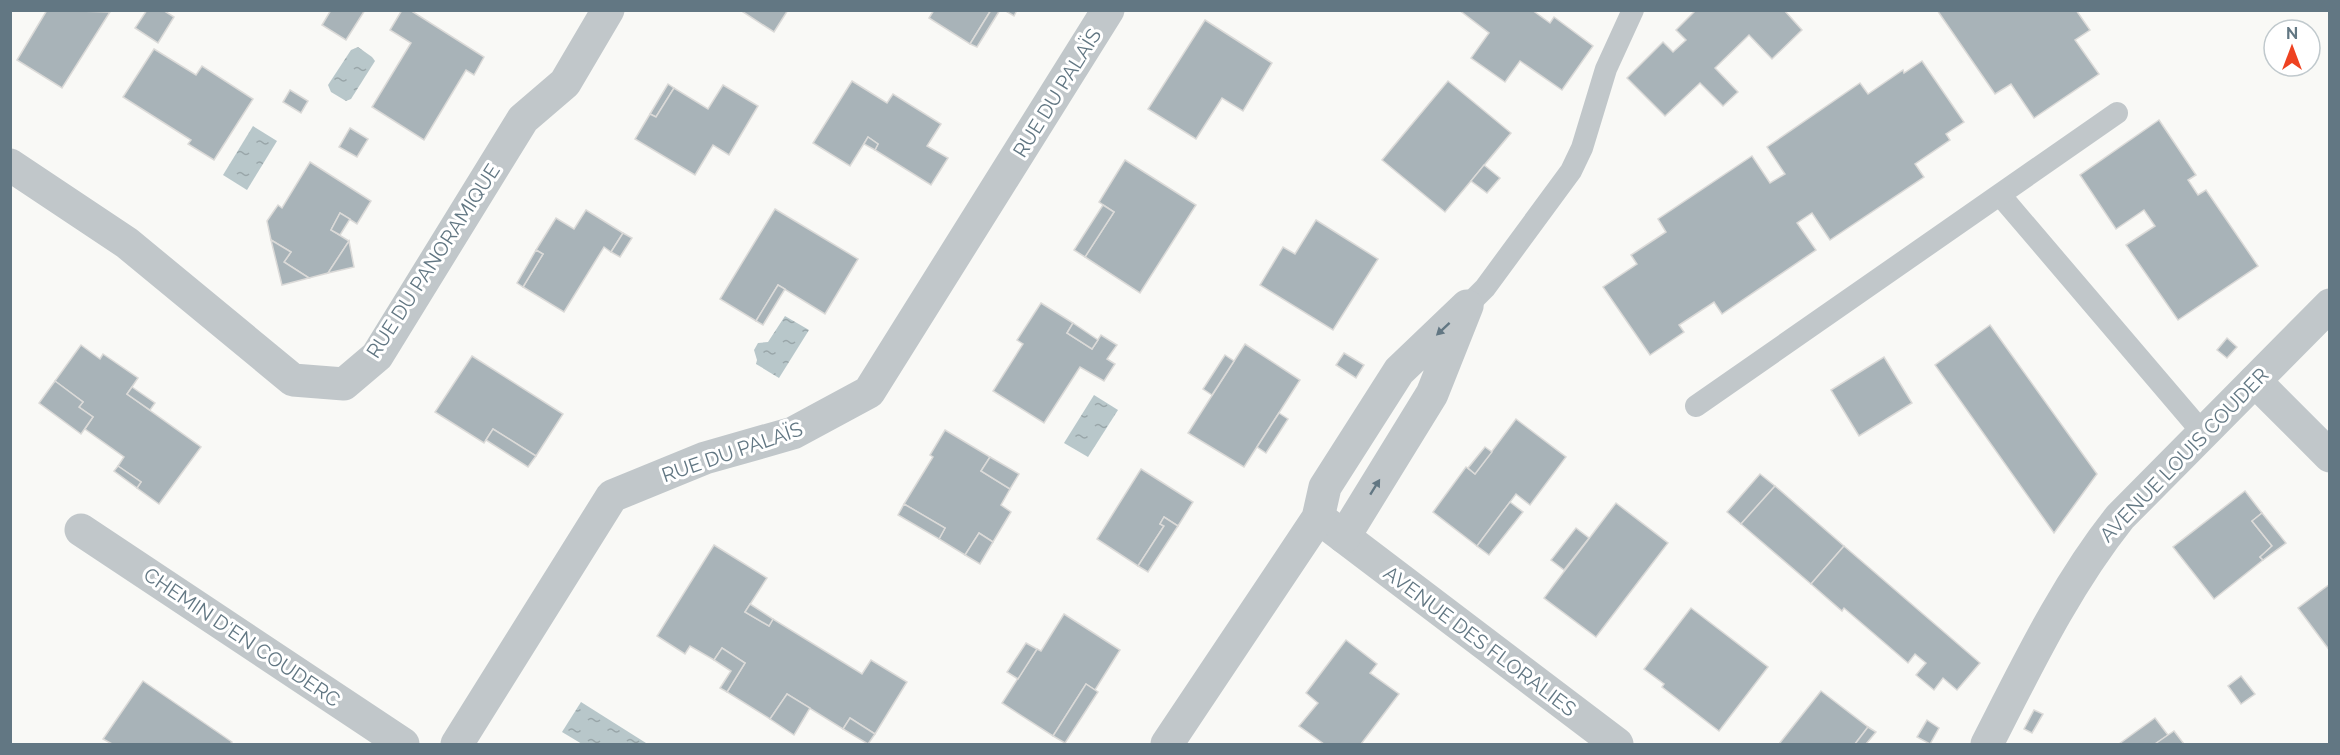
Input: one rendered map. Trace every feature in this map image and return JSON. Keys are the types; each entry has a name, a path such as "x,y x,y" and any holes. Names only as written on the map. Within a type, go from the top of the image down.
{"street":[{"name":"RUE DU PANORAMIQUE","path":"10,165 127,243 293,380 344,384 377,356 523,119 564,83 608,10"},
{"name":"RUE DU PALAÏS","path":"457,744 612,496 705,458 793,433 869,392 1108,10"},
{"name":"AVENUE LOUIS COUDER","path":"1987,744 2067,591 2094,550 2120,517 2330,305"},
{"path":"1167,744 1318,518 1325,487 1399,370 1467,306"},
{"path":"1344,537 1432,394 1467,306"},
{"path":"2255,381 2330,456"},
{"name":"AVENUE DES FLORALIES","path":"1318,518 1617,744"},
{"name":"CHEMIN D'EN COUDERC","path":"81,530 403,744"}],"lane":[{"path":"1467,306 1485,288 1571,171 1582,148 1606,69 1633,10"},
{"path":"1696,406 2117,112"},
{"path":"2000,195 2203,433"}],"water":[{"path":"358,47 375,61 351,99 346,101 331,92 328,85 351,50"},
{"path":"253,126 277,141 247,190 223,175"},
{"path":"785,316 809,330 779,378 756,364 754,350 758,343 768,342"},
{"path":"1094,395 1118,410 1088,457 1064,443"},
{"path":"581,702 646,743 582,744 562,732"}],"building":[{"path":"47,10 110,12 62,88 17,60"},
{"path":"147,10 163,10 174,17 158,43 135,28"},
{"path":"331,10 365,10 346,40 322,25"},
{"path":"402,10 410,10 484,57 474,75 466,70 424,140 372,107 411,43 390,30"},
{"path":"740,10 788,10 774,32"},
{"path":"934,10 991,10 970,44 929,18"},
{"path":"991,10 1000,10 977,47 970,44"},
{"path":"1004,10 1017,10 1014,16"},
{"path":"1459,10 1532,10 1550,23 1554,17 1593,46 1562,90 1520,61 1505,82 1471,58 1489,33"},
{"path":"1696,10 1784,10 1802,30 1772,59 1749,35 1715,68 1738,92 1723,106 1700,83 1665,116 1627,78 1663,42 1673,52 1686,40 1676,30"},
{"path":"1937,10 2076,10 2090,30 2075,40 2099,74 2034,118 2011,84 1995,94"},
{"path":"1205,20 1272,63 1243,111 1222,98 1196,139 1148,109"},
{"path":"154,49 196,75 202,66 253,99 214,160 188,144 191,140 123,97"},
{"path":"1922,61 1964,122 1946,134 1950,140 1915,164 1924,177 1830,240 1812,213 1797,223 1816,250 1722,314 1714,302 1679,325 1684,332 1650,355 1603,287 1637,264 1631,255 1666,232 1658,219 1752,156 1770,183 1785,174 1767,147 1860,83 1868,94 1903,70 1904,73"},
{"path":"852,81 887,103 893,94 941,124 927,146 948,158 931,185 875,150 878,144 868,137 850,166 813,143"},
{"path":"1448,81 1511,133 1445,212 1382,160"},
{"path":"668,84 674,88 656,117 650,114"},
{"path":"723,85 758,106 729,155 713,145 695,175 635,139 650,114 656,117 674,88 708,109"},
{"path":"290,90 308,101 301,113 283,102"},
{"path":"2159,120 2196,175 2188,180 2198,195 2206,190 2258,266 2178,320 2126,245 2155,226 2144,210 2116,229 2080,175"},
{"path":"350,128 368,139 357,157 339,147"},
{"path":"868,137 878,144 875,150 864,144"},
{"path":"1125,160 1196,205 1140,293 1085,257 1114,212 1099,202"},
{"path":"310,162 371,201 357,224 340,213 331,230 349,241 328,273 309,278 284,262 291,252 271,240 267,221 278,205 282,208"},
{"path":"1484,165 1500,178 1487,193 1471,181"},
{"path":"1103,205 1114,212 1085,257 1074,250"},
{"path":"775,209 858,259 825,314 778,285 756,321 720,299"},
{"path":"586,210 623,233 611,252 604,247 564,312 523,287 543,254 536,250 556,218 574,229"},
{"path":"340,213 350,219 340,235 331,230"},
{"path":"1316,220 1378,259 1333,330 1260,285 1283,247 1295,254"},
{"path":"623,233 632,238 620,257 611,252"},
{"path":"271,240 291,252 284,262 309,278 282,285"},
{"path":"349,241 354,267 328,273"},
{"path":"536,250 543,254 523,287 517,283"},
{"path":"778,285 785,289 763,325 756,321"},
{"path":"1041,303 1073,323 1067,333 1092,349 1101,335 1117,345 1107,359 1115,364 1104,381 1080,367 1044,423 993,391 1023,344 1017,340"},
{"path":"1073,323 1098,340 1092,349 1067,333"},
{"path":"1990,325 2097,474 2054,533 1935,365"},
{"path":"2227,338 2237,347 2227,358 2217,350"},
{"path":"1245,344 1300,380 1244,467 1188,433"},
{"path":"81,345 100,359 103,354 138,378 127,394 201,447 159,504 137,488 141,482 118,466 124,457 85,429 93,417 79,407 83,402 55,381"},
{"path":"1344,353 1364,365 1356,378 1336,365"},
{"path":"1225,355 1234,361 1212,395 1203,389"},
{"path":"472,356 563,414 536,456 493,429 484,443 435,412"},
{"path":"1884,357 1912,403 1859,436 1831,390"},
{"path":"55,381 83,402 79,407 93,417 81,434 39,403"},
{"path":"132,387 155,403 150,410 127,394"},
{"path":"1279,413 1288,419 1266,453 1257,447"},
{"path":"1516,419 1566,457 1530,505 1516,494 1477,546 1433,512 1466,467 1475,474"},
{"path":"493,429 536,456 528,467 486,440"},
{"path":"945,430 990,457 981,471 1010,489 1001,505 1011,512 993,542 979,533 965,555 939,539 945,528 904,504 933,457 930,455"},
{"path":"1485,447 1492,452 1475,474 1468,468"},
{"path":"990,457 1019,474 1010,489 981,471"},
{"path":"118,466 141,482 137,488 114,471"},
{"path":"1141,469 1193,502 1178,526 1164,517 1160,524 1164,526 1138,566 1097,539"},
{"path":"1760,474 1775,486 1741,524 1727,512"},
{"path":"1775,486 1844,546 1811,584 1741,524"},
{"path":"2245,491 2262,513 2252,521 2272,546 2260,557 2263,560 2214,599 2173,547"},
{"path":"1510,502 1523,512 1489,555 1477,546"},
{"path":"1616,503 1668,543 1596,637 1544,598"},
{"path":"904,504 945,528 939,539 898,515"},
{"path":"2262,513 2286,543 2263,560 2260,557 2272,546 2252,521"},
{"path":"1164,517 1178,526 1148,572 1138,566 1164,526 1160,524"},
{"path":"1576,528 1589,538 1564,570 1551,560"},
{"path":"979,533 993,542 980,564 965,555"},
{"path":"714,545 767,578 745,612 769,626 773,619 862,674 871,660 907,682 875,734 850,718 843,729 787,694 770,719 727,692 745,663 722,648 714,660 690,646 685,654 657,636"},
{"path":"1844,546 1980,663 1957,690 1943,678 1934,690 1916,675 1926,663 1915,654 1908,663 1844,608 1842,611 1811,584"},
{"path":"2330,584 2330,651 2298,608"},
{"path":"750,604 773,619 769,626 745,612"},
{"path":"1691,608 1768,667 1719,731 1662,687 1664,684 1644,669"},
{"path":"1064,614 1120,650 1095,690 1086,684 1053,736 1002,703 1037,649 1041,651"},
{"path":"1346,640 1377,664 1370,673 1399,694 1361,744 1324,744 1299,726 1318,703 1306,693"},
{"path":"1026,643 1037,649 1018,679 1007,672"},
{"path":"722,648 745,663 727,692 720,688 731,671 714,660"},
{"path":"2241,676 2255,694 2241,704 2228,686"},
{"path":"143,681 232,742 230,744 112,744 103,739"},
{"path":"1086,684 1098,692 1065,743 1053,736"},
{"path":"1821,691 1868,727 1855,744 1779,744"},
{"path":"787,694 810,708 794,735 770,719"},
{"path":"2034,710 2043,714 2032,733 2024,729"},
{"path":"850,718 875,734 868,744 843,729"},
{"path":"2155,718 2168,735 2155,744 2119,744"},
{"path":"1927,720 1939,728 1930,744 1917,737"},
{"path":"1868,727 1876,732 1866,744 1855,744"},
{"path":"2174,731 2184,744 2155,744 2168,735"}]}
